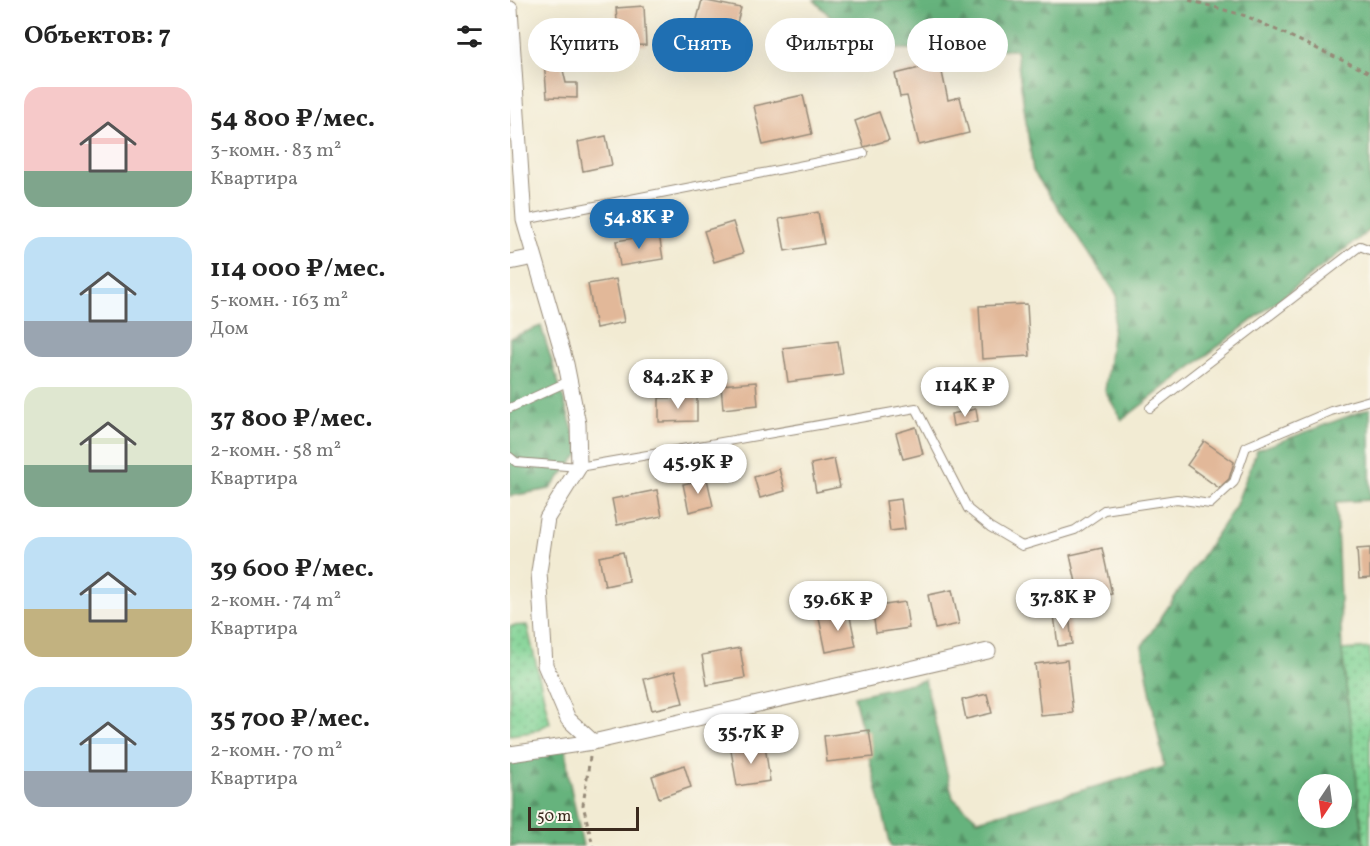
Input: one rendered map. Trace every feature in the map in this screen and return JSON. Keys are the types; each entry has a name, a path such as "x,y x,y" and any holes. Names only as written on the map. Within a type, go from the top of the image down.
{"street":[{"path":"510,9 512,98 524,220 569,381 578,424 579,467 547,518 539,572 545,665 568,719 593,742"},
{"path":"510,262 534,256"},
{"path":"510,754 593,742 988,651"}],"lane":[{"path":"524,220 864,153"},
{"path":"1150,408 1360,246 1370,250"},
{"path":"510,408 569,381"},
{"path":"510,458 516,462 579,467 916,408 968,509 990,527 1022,546 1075,530 1104,510 1177,499 1210,504 1234,482 1246,447 1331,411 1370,400"}],"path":[{"path":"1189,0 1245,16 1370,73"},
{"path":"593,742 583,805 593,846"}],"green space":[{"path":"814,0 1370,0 1370,230 1122,420 1105,391 1117,295 1033,171 1016,50 1008,50 1008,18 907,18 907,49 895,49 895,18 832,18"},
{"path":"541,326 580,453 550,489 510,496 510,338"},
{"path":"1370,408 1370,500 1336,502 1342,650 1364,846 891,846 854,696 925,680 953,798 978,820 1164,767 1142,646 1235,507 1257,450"},
{"path":"527,625 550,723 532,732 510,735 510,626"},
{"path":"1370,648 1370,846 1364,846 1342,650"},
{"path":"565,743 569,779 583,846 510,846 510,752"}],"building":[{"path":"702,0 741,8 738,18 697,18"},
{"path":"644,6 646,45 640,45 640,18 617,18 616,8"},
{"path":"907,71 942,72 948,100 960,97 969,133 919,145 907,96 900,97 895,74"},
{"path":"545,72 563,72 566,83 577,83 577,98 547,97"},
{"path":"803,95 812,134 763,145 754,106"},
{"path":"879,112 889,140 864,147 855,121"},
{"path":"606,136 612,165 583,171 578,142"},
{"path":"818,212 824,244 785,251 779,219"},
{"path":"733,222 743,253 714,262 704,231"},
{"path":"659,234 663,259 620,266 616,241"},
{"path":"616,279 624,322 596,328 588,284"},
{"path":"1027,304 1030,356 982,359 979,306"},
{"path":"838,341 843,375 788,382 783,348"},
{"path":"756,382 758,405 723,409 721,385"},
{"path":"697,397 697,421 659,422 659,398"},
{"path":"976,409 978,421 953,426 951,414"},
{"path":"916,427 923,454 903,459 896,433"},
{"path":"1204,441 1234,462 1229,479 1219,488 1187,465"},
{"path":"834,459 840,487 816,492 811,464"},
{"path":"779,469 785,491 760,498 754,477"},
{"path":"707,479 713,506 689,512 683,484"},
{"path":"657,490 662,516 617,525 612,499"},
{"path":"901,499 905,529 890,531 886,501"},
{"path":"1102,548 1112,594 1080,601 1070,555"},
{"path":"1370,548 1370,578 1359,579 1357,549"},
{"path":"623,552 629,581 605,586 599,557"},
{"path":"952,590 959,624 935,629 928,595"},
{"path":"905,602 909,628 876,633 872,607"},
{"path":"849,612 856,646 826,652 819,618"},
{"path":"1069,614 1072,644 1058,646 1054,615"},
{"path":"740,648 745,678 707,685 702,655"},
{"path":"1067,660 1073,713 1041,716 1035,664"},
{"path":"675,671 683,703 652,710 644,679"},
{"path":"987,694 992,713 966,719 962,700"},
{"path":"869,730 873,757 827,762 824,736"},
{"path":"765,745 770,781 737,786 731,750"},
{"path":"684,765 691,787 659,798 652,776"}]}
